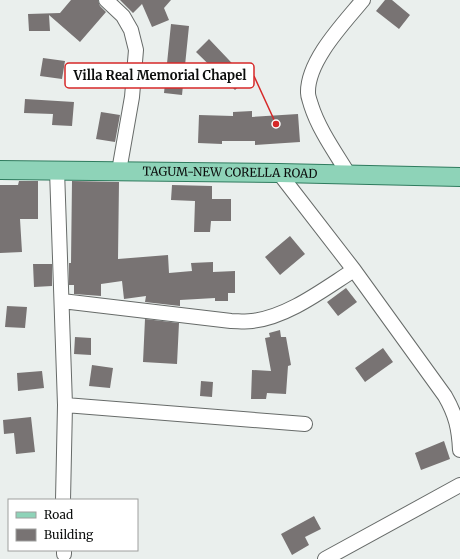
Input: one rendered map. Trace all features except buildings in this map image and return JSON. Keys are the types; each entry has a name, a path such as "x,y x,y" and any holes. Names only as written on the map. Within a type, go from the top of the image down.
{"main road":[{"name":"TAGUM-NEW CORELLA ROAD","path":"0,170 279,173 460,177"}],"street":[{"path":"106,0 123,16 131,30 136,50 132,97 119,172"},
{"path":"349,175 316,118 308,93 312,70 324,49 363,0"},
{"path":"58,170 65,405 63,499"},
{"path":"279,173 354,270 445,396 454,411 460,433 460,450"},
{"path":"62,301 231,321 252,321 272,316 298,304 354,270"},
{"path":"65,405 305,424"},
{"path":"325,559 460,485"}],"place":[{"name":"Villa Real Memorial Chapel","path":"276,124"}]}
